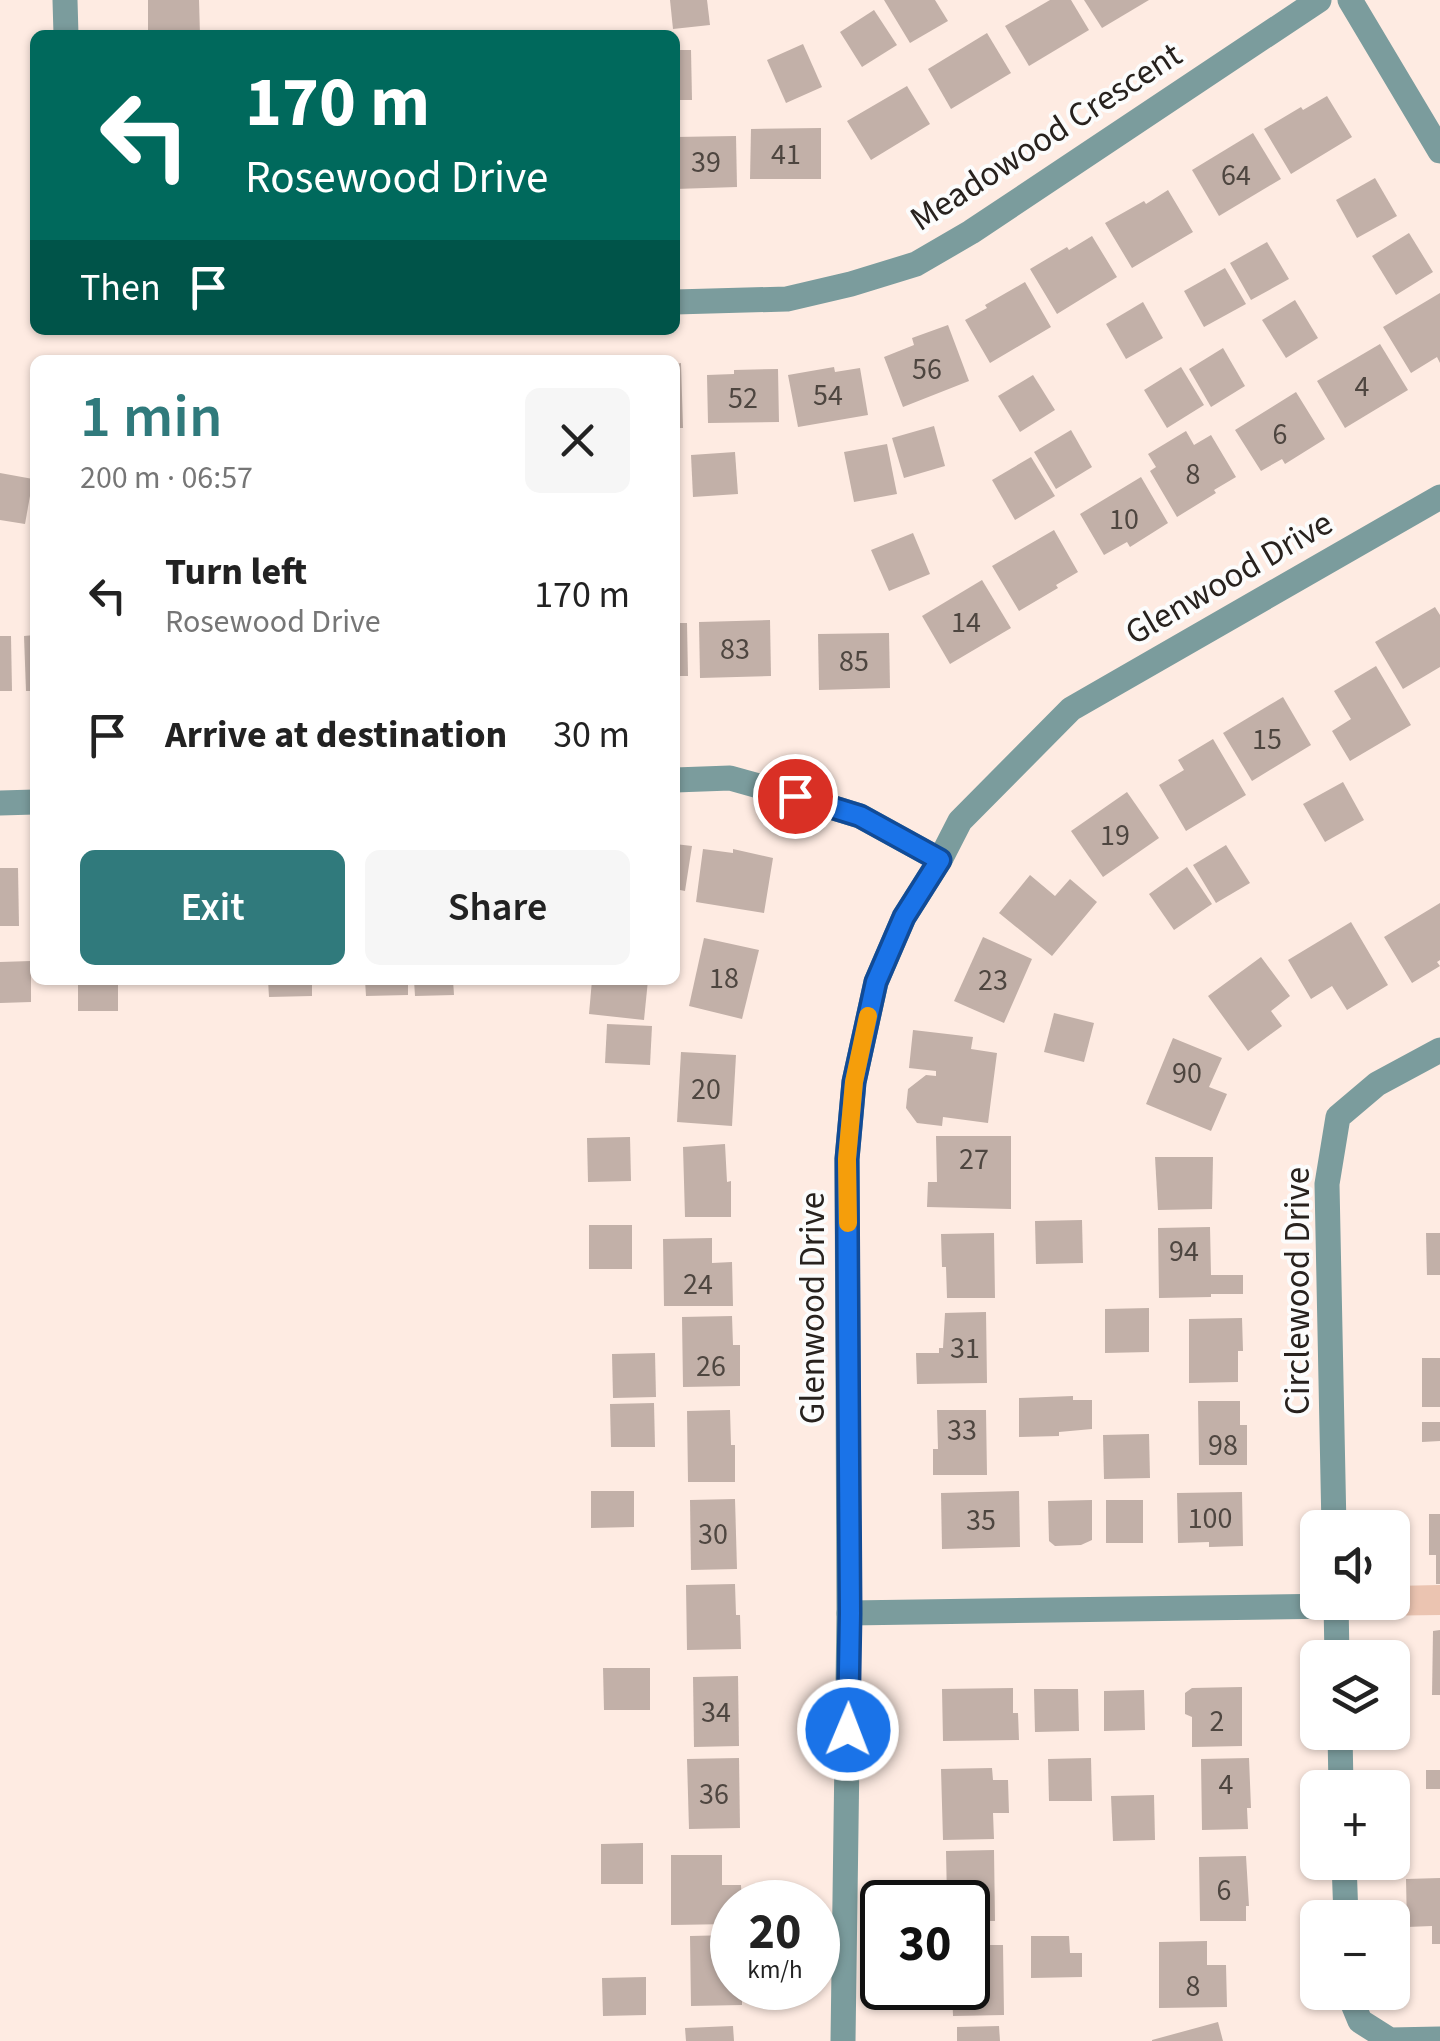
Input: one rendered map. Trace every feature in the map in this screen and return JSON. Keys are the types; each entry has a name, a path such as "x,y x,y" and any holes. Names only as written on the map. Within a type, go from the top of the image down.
{"street":[{"path":"65,0 66,30"},
{"name":"Meadowood Crescent","path":"680,302 787,299 916,264 971,232 1319,0"},
{"path":"1350,0 1440,151"},
{"name":"Glenwood Drive","path":"843,2041 850,1613 847,1159 854,1082 876,982 904,917 960,821 1071,708 1440,498"},
{"path":"680,780 730,778 860,816 940,860"},
{"path":"0,803 30,802"},
{"name":"Circlewood Drive","path":"1334,1510 1327,1184 1338,1117 1376,1084 1440,1050"},
{"path":"850,1613 1300,1605"},
{"path":"1355,2010 1360,2021 1390,2040 1440,2039"}],"shaded area":[{"path":"1440,1585 1440,1615 1410,1615 1410,1586"}],"building":[{"path":"148,0 199,0 200,30 148,30"},
{"path":"670,0 707,0 710,25 673,29"},
{"path":"884,0 935,0 948,21 910,43"},
{"path":"1050,0 1071,0 1089,30 1029,66 1005,26"},
{"path":"1084,0 1149,0 1102,28"},
{"path":"874,10 897,45 862,67 840,32"},
{"path":"987,33 1011,73 951,109 928,69"},
{"path":"803,44 822,87 786,103 767,60"},
{"path":"680,50 691,50 692,100 680,100"},
{"path":"907,86 930,124 871,160 847,121"},
{"path":"1327,96 1352,137 1291,174 1264,129"},
{"path":"821,128 821,179 750,179 751,129"},
{"path":"1253,133 1281,179 1219,216 1192,170"},
{"path":"736,136 737,187 680,189 680,137"},
{"path":"1375,178 1397,216 1357,238 1336,200"},
{"path":"1168,190 1193,232 1132,268 1105,223"},
{"path":"1409,233 1433,272 1396,295 1372,256"},
{"path":"1092,236 1117,277 1057,314 1030,269"},
{"path":"1267,242 1289,279 1251,300 1230,263"},
{"path":"1225,268 1246,304 1204,327 1184,291"},
{"path":"1025,282 1051,327 990,363 965,320"},
{"path":"1440,293 1440,363 1437,357 1411,373 1383,327"},
{"path":"1295,300 1318,338 1286,358 1262,320"},
{"path":"1143,302 1163,338 1126,359 1106,324"},
{"path":"948,325 969,381 903,407 884,357 914,345 912,338"},
{"path":"1380,344 1408,390 1345,428 1317,381"},
{"path":"1223,348 1245,386 1211,407 1189,369"},
{"path":"681,363 683,428 680,428"},
{"path":"834,367 835,372 860,368 868,415 798,427 788,375"},
{"path":"1181,367 1204,405 1167,428 1144,390"},
{"path":"778,369 779,422 708,423 707,375"},
{"path":"1033,375 1055,410 1020,432 998,396"},
{"path":"1296,392 1325,439 1285,464 1282,459 1261,471 1235,430"},
{"path":"934,426 945,466 904,478 892,438"},
{"path":"1071,430 1092,467 1056,489 1034,452"},
{"path":"1186,431 1194,445 1211,435 1236,477 1177,517 1150,471 1156,467 1148,454"},
{"path":"887,444 897,494 854,502 844,452"},
{"path":"735,452 738,494 693,497 691,455"},
{"path":"1031,457 1055,496 1015,520 992,480"},
{"path":"0,473 30,478 25,524 0,520"},
{"path":"1141,477 1168,523 1130,547 1127,542 1104,555 1080,514"},
{"path":"1054,530 1078,572 1019,611 992,566"},
{"path":"913,533 930,574 889,591 871,550"},
{"path":"982,580 1011,628 950,664 922,616"},
{"path":"1435,607 1440,615 1440,667 1403,689 1375,642"},
{"path":"770,620 771,676 700,678 699,622"},
{"path":"680,623 687,623 688,676 680,676"},
{"path":"889,633 890,688 819,690 818,634"},
{"path":"30,635 30,691 26,691 24,636"},
{"path":"0,636 11,636 12,691 0,691"},
{"path":"1376,666 1411,725 1350,761 1332,731 1351,719 1334,691"},
{"path":"1283,697 1311,745 1252,781 1223,733"},
{"path":"1213,739 1246,795 1186,831 1159,785 1184,770 1178,760"},
{"path":"1343,782 1364,820 1325,842 1303,804"},
{"path":"1127,792 1159,838 1103,877 1071,831"},
{"path":"680,845 692,846 685,891 680,890"},
{"path":"1226,845 1250,883 1216,903 1193,865"},
{"path":"703,849 733,853 733,849 773,858 764,913 696,902"},
{"path":"1187,867 1212,904 1174,930 1149,894"},
{"path":"0,868 18,868 19,926 0,926"},
{"path":"1030,875 1055,896 1070,879 1097,902 1052,956 999,913"},
{"path":"1440,903 1440,966 1412,983 1384,937"},
{"path":"1351,922 1388,985 1347,1010 1332,986 1311,999 1288,960"},
{"path":"983,937 1032,959 1004,1023 954,1001"},
{"path":"704,938 759,950 742,1019 689,1006"},
{"path":"1261,957 1290,996 1271,1011 1282,1026 1248,1051 1208,996"},
{"path":"30,961 31,1002 0,1003 0,962"},
{"path":"78,985 118,985 118,1011 78,1011"},
{"path":"268,985 312,985 312,996 269,997"},
{"path":"365,985 408,985 408,995 366,996"},
{"path":"414,985 453,985 454,995 415,996"},
{"path":"592,985 648,985 644,1020 589,1014"},
{"path":"1054,1013 1094,1023 1084,1062 1044,1052"},
{"path":"607,1024 652,1026 650,1065 605,1063"},
{"path":"913,1030 973,1037 971,1049 997,1053 988,1123 943,1117 942,1126 917,1123 906,1108 908,1089 926,1075 936,1076 936,1071 909,1068"},
{"path":"1173,1038 1222,1058 1209,1087 1227,1094 1211,1131 1146,1104"},
{"path":"681,1052 736,1055 732,1126 677,1122"},
{"path":"936,1136 1011,1136 1011,1209 927,1207 928,1182 937,1182"},
{"path":"630,1137 631,1181 588,1182 587,1138"},
{"path":"725,1144 731,1217 685,1217 683,1147"},
{"path":"1155,1157 1213,1157 1212,1209 1158,1210"},
{"path":"1082,1220 1083,1263 1036,1264 1035,1221"},
{"path":"589,1225 632,1225 632,1269 589,1269"},
{"path":"1210,1227 1211,1275 1243,1275 1243,1294 1159,1298 1158,1228"},
{"path":"994,1233 995,1298 947,1298 941,1234"},
{"path":"1426,1233 1440,1233 1440,1275 1427,1275"},
{"path":"712,1238 712,1263 732,1262 733,1306 664,1306 663,1239"},
{"path":"1149,1308 1149,1352 1105,1353 1105,1309"},
{"path":"986,1312 987,1383 917,1384 916,1353 939,1353 939,1348 943,1348 945,1313"},
{"path":"732,1316 733,1345 740,1345 740,1386 683,1387 682,1317"},
{"path":"1242,1318 1243,1351 1238,1351 1238,1382 1189,1383 1189,1319"},
{"path":"655,1353 656,1397 613,1398 612,1354"},
{"path":"1422,1358 1440,1358 1440,1407 1422,1407"},
{"path":"1073,1396 1073,1400 1092,1400 1092,1429 1059,1432 1059,1436 1019,1437 1019,1398"},
{"path":"1198,1401 1240,1401 1240,1425 1247,1425 1247,1465 1199,1465"},
{"path":"654,1403 655,1447 611,1447 610,1404"},
{"path":"730,1410 735,1482 688,1482 687,1411"},
{"path":"937,1410 986,1410 987,1475 933,1475 933,1449 938,1449"},
{"path":"1422,1422 1440,1422 1440,1441 1422,1442"},
{"path":"1149,1434 1150,1478 1104,1479 1103,1435"},
{"path":"591,1491 634,1491 634,1527 591,1528"},
{"path":"1019,1491 1020,1547 942,1549 941,1493"},
{"path":"1242,1492 1243,1546 1178,1543 1177,1493"},
{"path":"735,1499 737,1569 691,1570 690,1500"},
{"path":"1092,1500 1092,1540 1081,1545 1055,1546 1049,1541 1048,1501"},
{"path":"1106,1500 1143,1500 1143,1543 1106,1543"},
{"path":"1429,1514 1440,1514 1440,1584 1436,1584 1436,1555 1429,1555"},
{"path":"735,1584 741,1649 687,1650 686,1585"},
{"path":"1440,1630 1440,1695 1432,1695 1433,1631"},
{"path":"603,1668 650,1668 650,1710 604,1710"},
{"path":"738,1676 739,1746 694,1747 693,1677"},
{"path":"1242,1687 1242,1746 1192,1747 1192,1717 1185,1714 1185,1693 1192,1688"},
{"path":"1013,1688 1019,1740 943,1741 942,1689"},
{"path":"1034,1689 1078,1689 1079,1731 1035,1732"},
{"path":"1144,1690 1145,1730 1104,1731 1104,1691"},
{"path":"739,1758 740,1828 689,1829 687,1759"},
{"path":"1091,1758 1092,1801 1049,1801 1048,1759"},
{"path":"1249,1758 1248,1829 1202,1830 1201,1759"},
{"path":"992,1768 993,1780 1008,1780 1009,1813 993,1813 994,1839 943,1840 941,1769"},
{"path":"1426,1770 1440,1770 1440,1789 1426,1789"},
{"path":"1154,1795 1155,1840 1113,1841 1111,1796"},
{"path":"643,1843 643,1884 601,1884 601,1844"},
{"path":"994,1850 995,1921 990,1921 990,1880 947,1880 946,1851"},
{"path":"671,1855 722,1855 722,1880 710,1880 710,1924 671,1925"},
{"path":"1246,1856 1246,1921 1200,1921 1199,1857"},
{"path":"1440,1878 1440,1944 1432,1944 1432,1926 1410,1927 1406,1880"},
{"path":"690,1936 710,1936 710,2006 691,2006"},
{"path":"1031,1936 1069,1936 1070,1953 1082,1953 1082,1977 1031,1978"},
{"path":"1207,1941 1207,1965 1226,1965 1227,2007 1159,2008 1159,1942"},
{"path":"990,1945 1003,1945 1004,2015 953,2016 953,2010 990,2010"},
{"path":"646,1977 646,2015 603,2016 602,1978"},
{"path":"1218,2022 1223,2041 1152,2041 1152,2040"},
{"path":"733,2026 734,2041 686,2041 685,2028"},
{"path":"999,2026 1000,2041 957,2041 957,2027"}],"slow traffic":[{"path":"848,1223 847,1159 854,1082 868,1016"}],"route":[{"path":"795,796 860,816 940,860 904,917 876,982 854,1082 847,1159 848,1730"}]}
